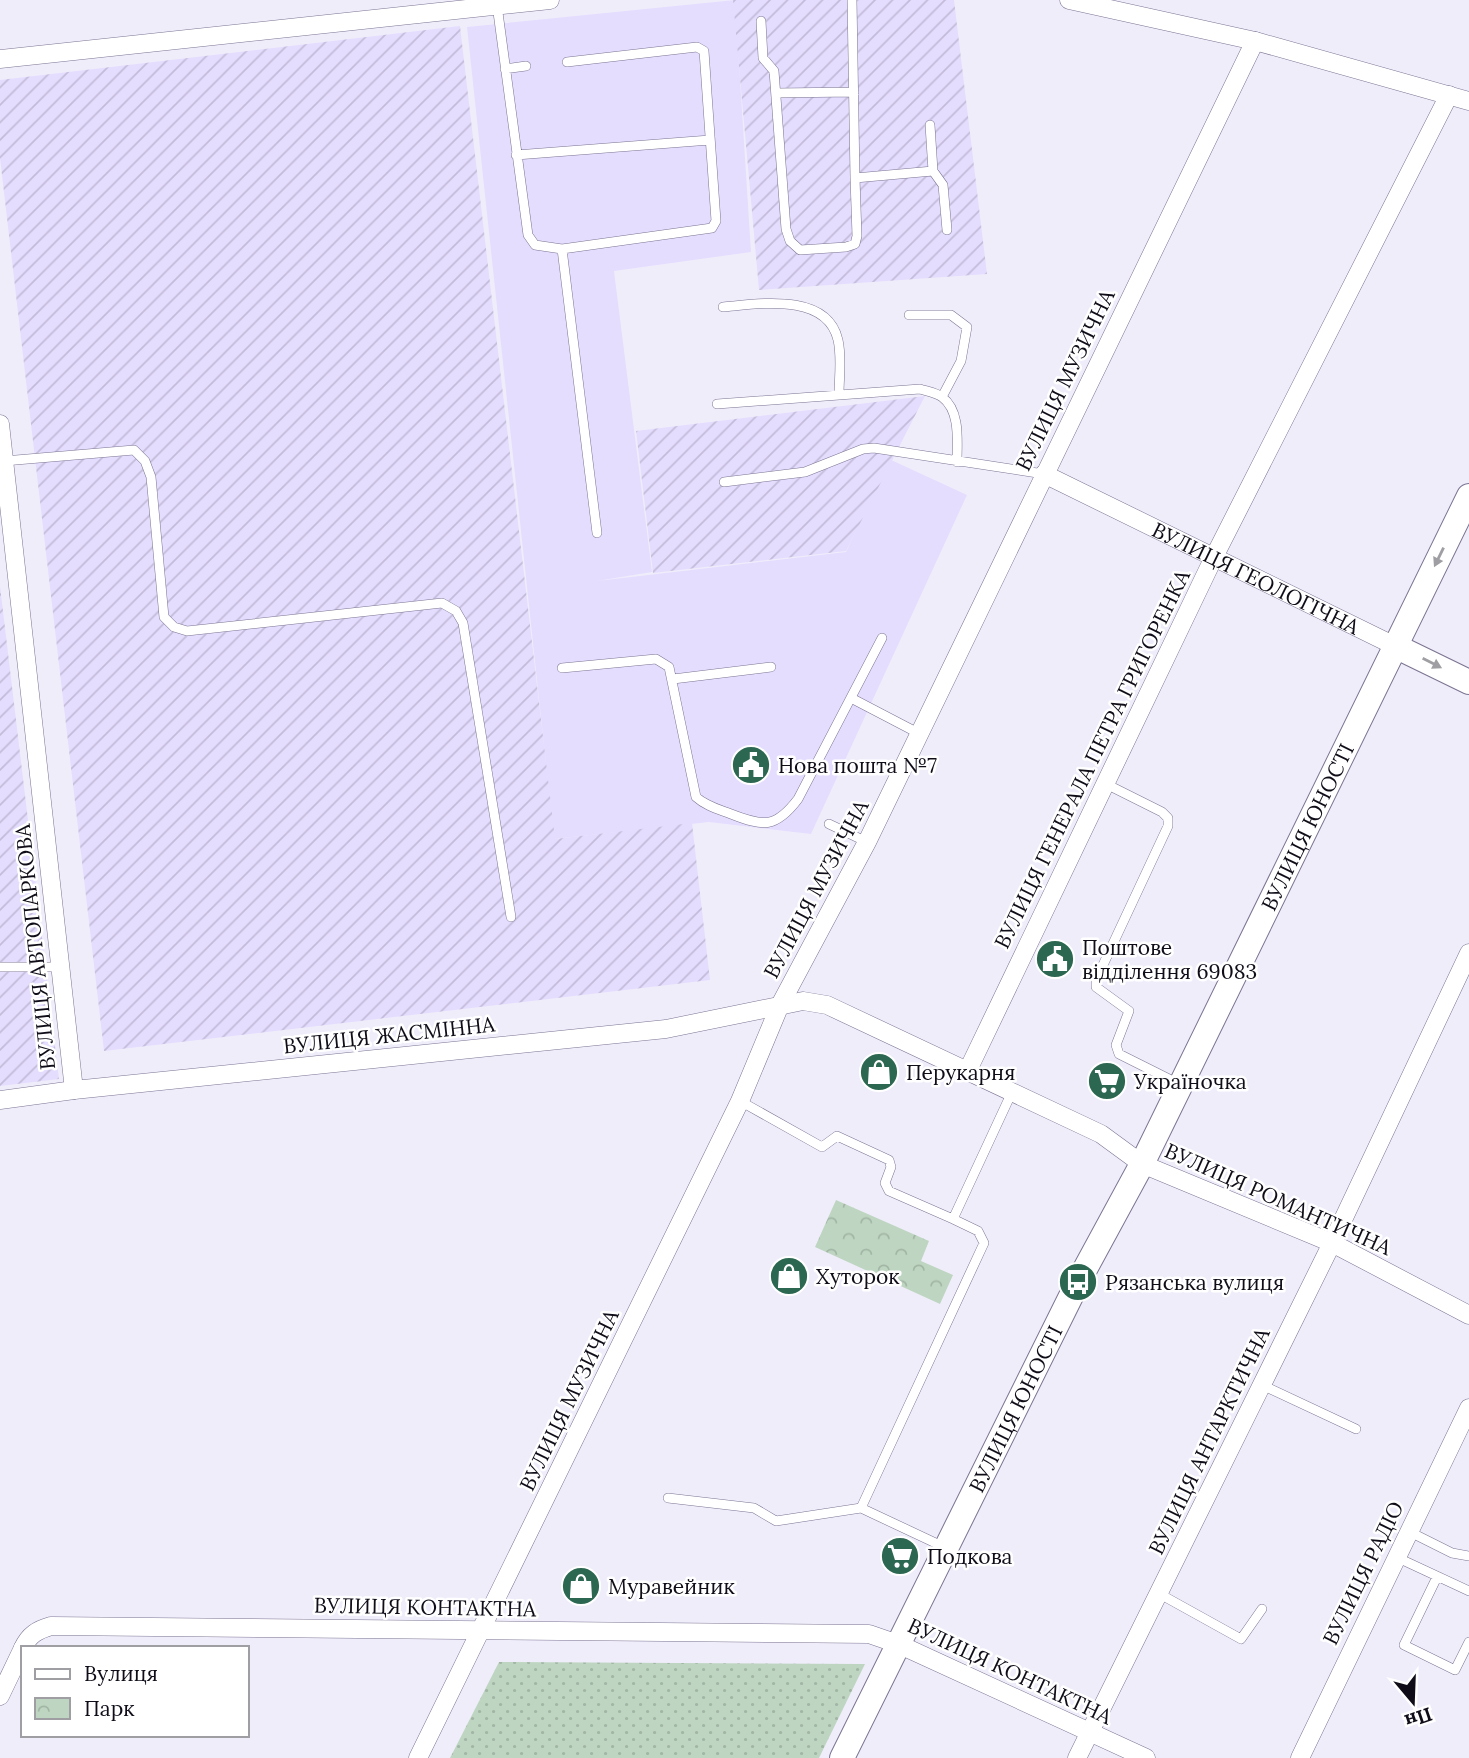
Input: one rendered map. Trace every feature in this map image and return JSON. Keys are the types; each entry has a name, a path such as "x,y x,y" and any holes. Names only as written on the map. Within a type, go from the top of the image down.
{"street":[{"path":"0,59 551,0"},
{"path":"1069,0 1255,41 1469,101"},
{"name":"ВУЛИЦЯ МУЗИЧНА","path":"418,1758 740,1101 780,1005 867,842 1255,41"},
{"name":"ВУЛИЦЯ ГЕНЕРАЛА ПЕТРА ГРИГОРЕНКА","path":"968,1069 1214,557 1449,95"},
{"name":"ВУЛИЦЯ АВТОПАРКОВА","path":"0,424 74,1090"},
{"name":"ВУЛИЦЯ ГЕОЛОГІЧНА","path":"1044,474 1469,682"},
{"name":"ВУЛИЦЯ ЮНОСТІ","path":"842,1758 944,1547 1078,1282 1142,1164 1469,496"},
{"name":"ВУЛИЦЯ АНТАРКТИЧНА","path":"1077,1758 1332,1243 1469,953"},
{"name":"ВУЛИЦЯ ЖАСМІННА","path":"0,1100 666,1029 803,1001 827,1005 968,1069"},
{"name":"ВУЛИЦЯ РОМАНТИЧНА","path":"968,1069 1101,1134 1142,1164 1332,1243 1469,1315"},
{"name":"ВУЛИЦЯ РАДІО","path":"1300,1758 1469,1408"},
{"name":"ВУЛИЦЯ КОНТАКТНА","path":"24,1646 38,1629 51,1626 869,1634 898,1644 1146,1758"},
{"name":"ВУЛИЦЯ КОНТАКТНА","path":"0,1696 21,1652"}],"lane":[{"path":"761,21 763,58 774,69 786,229 790,241 800,250 846,247 855,243 857,236 852,0"},
{"path":"497,5 528,235 535,245 562,249 712,228 716,220 704,51 697,47 567,62"},
{"path":"505,69 526,66"},
{"path":"776,93 854,93"},
{"path":"930,125 933,171 943,185 947,230"},
{"path":"516,155 710,140"},
{"path":"855,178 933,171"},
{"path":"562,249 597,533"},
{"path":"723,306 773,303 802,306 815,313 828,323 839,341 839,395"},
{"path":"909,315 951,315 967,327 961,360 942,397"},
{"path":"717,404 920,388 942,397 953,413 958,435 957,462"},
{"path":"724,482 805,472 863,449 1044,474"},
{"path":"4,461 134,450 145,461 151,477 164,617 174,627 187,631 442,603 456,611 463,623 511,917"},
{"path":"562,668 656,659 669,667 696,797 704,804 755,823 771,823 786,815 798,799 882,638"},
{"path":"673,679 771,667"},
{"path":"851,698 920,734"},
{"path":"1106,784 1162,812 1168,818 1168,827 1096,980 1096,987 1129,1011 1116,1045 1119,1054 1181,1085"},
{"path":"829,824 867,842"},
{"path":"0,967 60,967"},
{"path":"953,1219 1012,1092"},
{"path":"740,1101 822,1147 837,1136 889,1160 891,1167 885,1183 888,1191 978,1231 984,1243 861,1508"},
{"path":"1262,1385 1356,1429"},
{"path":"668,1498 754,1508 776,1521 861,1508 944,1547"},
{"path":"1408,1531 1452,1553 1469,1556"},
{"path":"1396,1558 1469,1591"},
{"path":"1437,1577 1404,1645 1455,1670 1469,1642"},
{"path":"1158,1593 1241,1639 1262,1609"}],"shaded area":[{"path":"733,0 954,0 987,274 759,290"},
{"path":"735,0 751,252 614,271 652,572 597,581 846,552 889,459 967,495 811,834 709,822 554,839 467,27"},
{"path":"460,26 555,839 692,823 710,980 104,1051 0,158 0,80"},
{"path":"925,396 846,551 653,573 636,431"},
{"path":"0,586 59,1079 0,1086"}],"green space":[{"path":"836,1200 929,1241 921,1261 953,1275 940,1304 815,1247"},
{"path":"499,1662 865,1664 819,1758 450,1758"}],"place":[{"name":"Нова пошта №7","path":"751,765"},
{"name":"Поштове відділення 69083","path":"1055,959"},
{"name":"Перукарня","path":"879,1072"},
{"name":"Україночка","path":"1107,1081"},
{"name":"Хуторок","path":"789,1276"},
{"name":"Рязанська вулиця","path":"1078,1282"},
{"name":"Подкова","path":"900,1556"},
{"name":"Муравейник","path":"581,1586"}]}
